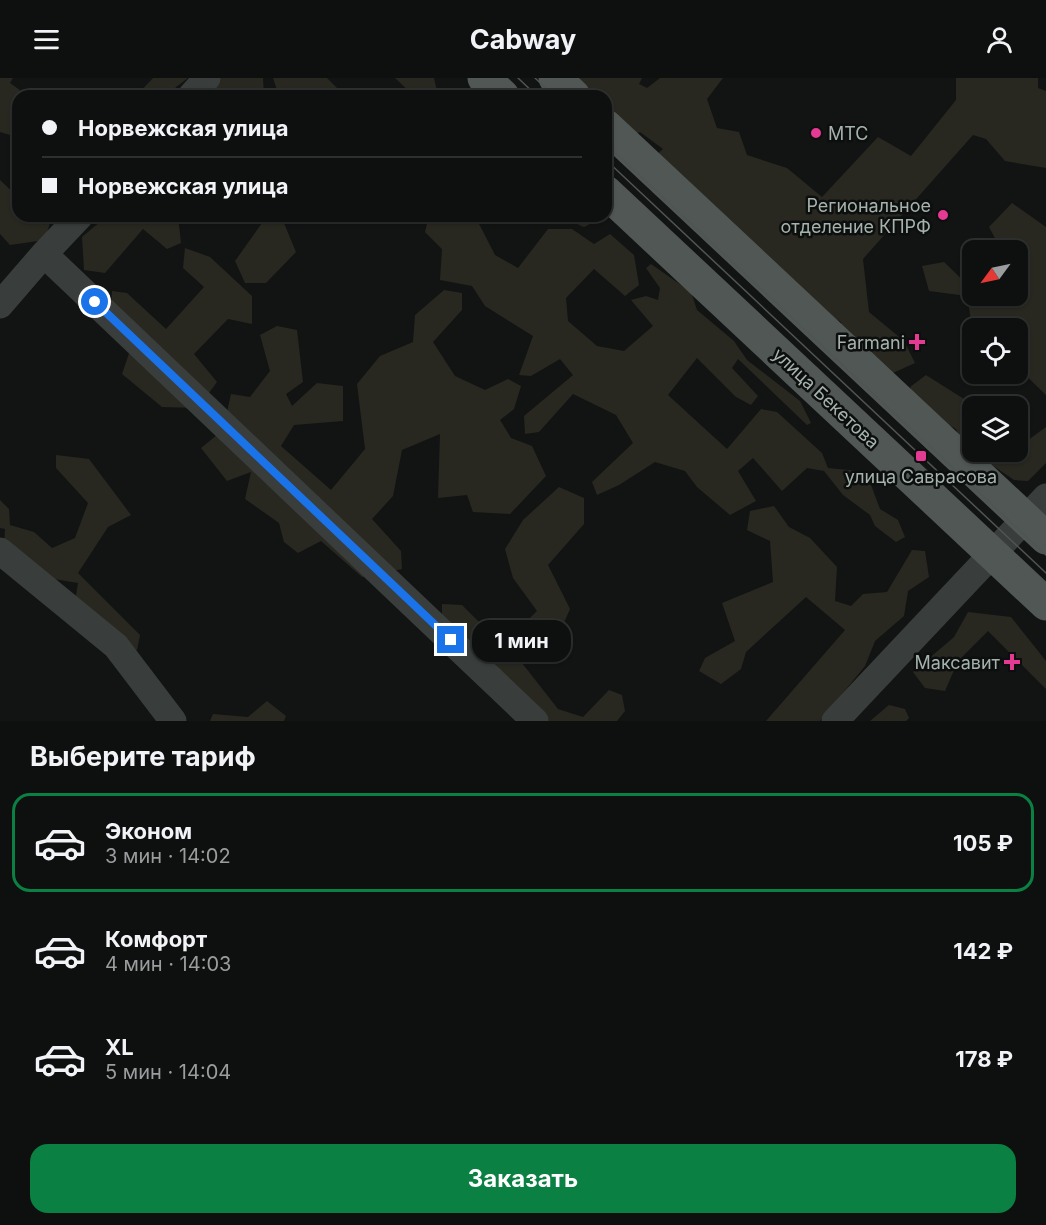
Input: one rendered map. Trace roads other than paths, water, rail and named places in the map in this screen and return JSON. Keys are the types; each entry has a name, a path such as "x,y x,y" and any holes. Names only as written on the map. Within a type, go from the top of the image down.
{"main road":[{"path":"484,78 497,90"},
{"path":"555,78 568,90"},
{"path":"612,131 1039,518"},
{"name":"улица Бекетова","path":"612,198 1046,604"}],"street":[{"path":"196,90 207,78"},
{"path":"0,305 74,222"},
{"path":"44,254 535,721"},
{"path":"834,721 993,554 1039,518"},
{"path":"0,551 116,646 173,721"}],"tram line":[{"path":"518,78 531,90"},
{"path":"535,78 548,90"},
{"path":"612,150 1046,555"},
{"path":"612,166 1046,573"}],"place":[{"name":"МТС","path":"816,133"},
{"name":"Региональное отделение КПРФ","path":"943,215"},
{"name":"Farmani","path":"917,342"},
{"name":"улица Саврасова","path":"921,456"},
{"name":"Максавит","path":"1012,662"}]}
